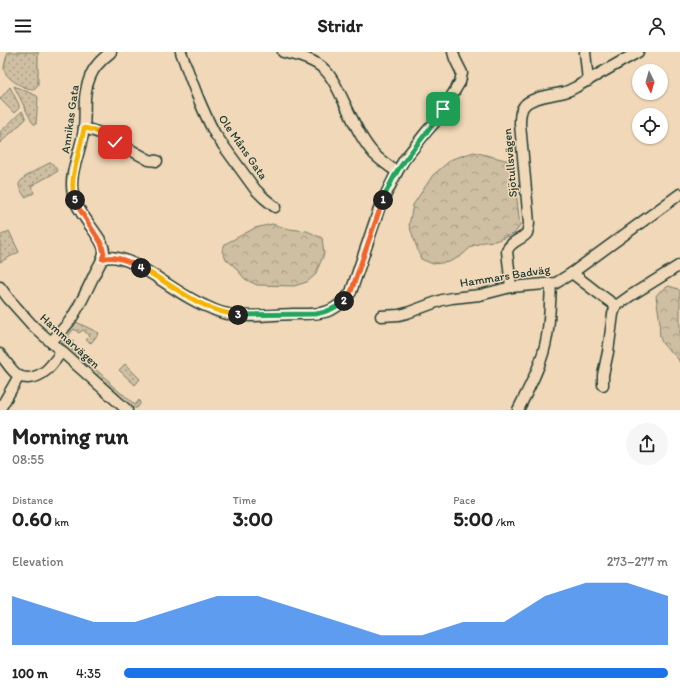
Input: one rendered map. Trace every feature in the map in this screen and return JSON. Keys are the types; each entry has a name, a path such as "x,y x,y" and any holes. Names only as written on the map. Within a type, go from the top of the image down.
{"street":[{"name":"Annikas Gata","path":"102,259 104,253 101,243 80,210 73,194 72,187 73,175 84,128 84,101 86,89 90,77 98,63 111,52"},
{"name":"Ole Måns Gata","path":"181,52 199,99 215,134 255,189 275,207"},
{"path":"283,52 307,59 316,63 326,71 339,91 367,144 376,156 397,172"},
{"path":"51,342 72,318 102,259 110,257 132,263 201,304 228,314 249,316 316,314 328,312 340,304 351,292 380,206 397,172 404,160 437,120 460,82 462,73 453,52"},
{"path":"585,52 588,81"},
{"name":"Sjötullsvägen","path":"511,287 507,251 513,243 525,235 529,223 520,124 522,108 524,105 533,100 566,92 638,52"},
{"path":"84,128 100,133 149,160 157,161"},
{"name":"Hammars Badväg","path":"381,316 407,313 442,300 452,298 480,295 511,287 551,284 572,273 680,194"},
{"path":"603,385 603,375 613,314 616,306 680,265"},
{"path":"572,273 616,306"},
{"path":"518,410 536,374 545,346 549,320 551,284"},
{"name":"Hammarvägen","path":"0,287 18,311 33,326 127,410"},
{"path":"0,354 11,369 19,376 29,378 42,374 49,368 62,351"},
{"path":"0,409 19,376"}],"green space":[{"path":"8,52 38,52 38,85 34,89 26,88 7,76 4,68"},
{"path":"14,86 37,96 36,124 32,122"},
{"path":"10,87 19,105 19,108 14,113 0,99"},
{"path":"22,111 26,119 0,143 0,132"},
{"path":"474,152 509,161 514,175 520,226 514,234 495,241 484,242 472,246 461,256 449,262 433,264 421,259 409,225 413,205 433,175 452,159"},
{"path":"51,162 58,171 31,186 34,193 25,197 19,186 20,182 28,175"},
{"path":"272,224 289,229 307,231 322,238 324,254 315,275 307,282 294,286 257,285 245,279 226,259 222,251 225,244 255,228"},
{"path":"9,231 19,252 0,262 0,236"},
{"path":"669,286 680,291 680,363 663,344 660,334 660,320 656,296 660,291"},
{"path":"74,321 99,333 91,343 86,340 90,336 83,330 79,333 74,329 68,336 74,342 69,347 135,405 139,400 140,404 137,408 131,407 66,349 63,344 62,336"},
{"path":"125,364 140,379 135,385 119,370"}],"route":[{"path":"115,142 94,130 84,128 73,175 73,194 80,210 101,243 104,253 102,259 110,257 132,263 201,304 228,314 249,316 316,314 328,312 346,299 351,292 380,206 386,193 404,160 437,120 443,109"}]}
